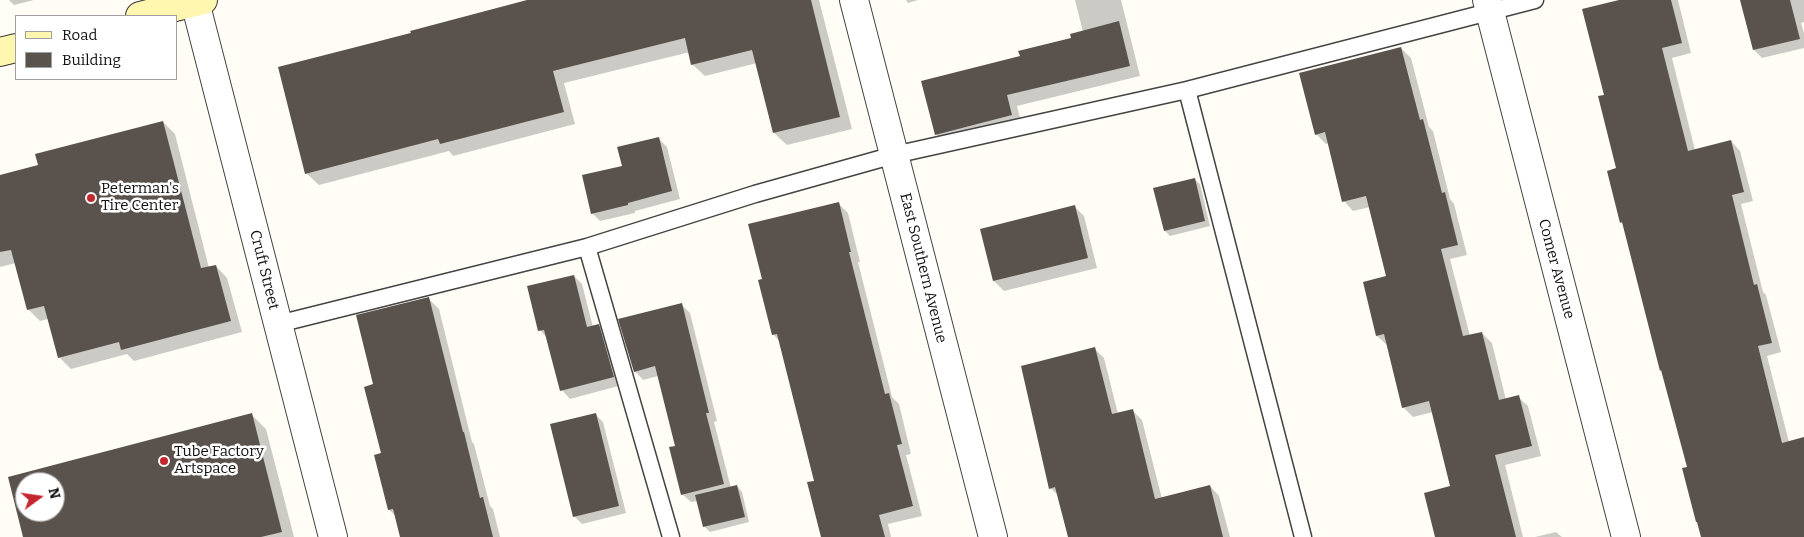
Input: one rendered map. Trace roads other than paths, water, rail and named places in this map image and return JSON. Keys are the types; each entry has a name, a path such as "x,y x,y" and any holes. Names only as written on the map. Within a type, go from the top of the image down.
{"main road":[{"path":"144,15 199,1"},
{"path":"0,52 15,48"}],"street":[{"name":"East Southern Avenue","path":"854,0 993,537"},
{"name":"Cruft Street","path":"199,1 278,324 333,537"},
{"name":"Comer Avenue","path":"1488,5 1626,537"}],"lane":[{"path":"278,324 586,247 755,194 894,155 1187,90 1488,5 1535,0"},
{"path":"1187,90 1303,537"},
{"path":"586,247 671,537"}],"place":[{"name":"Peterman's Tire Center","path":"91,198"},
{"name":"Tube Factory Artspace","path":"164,461"}]}
